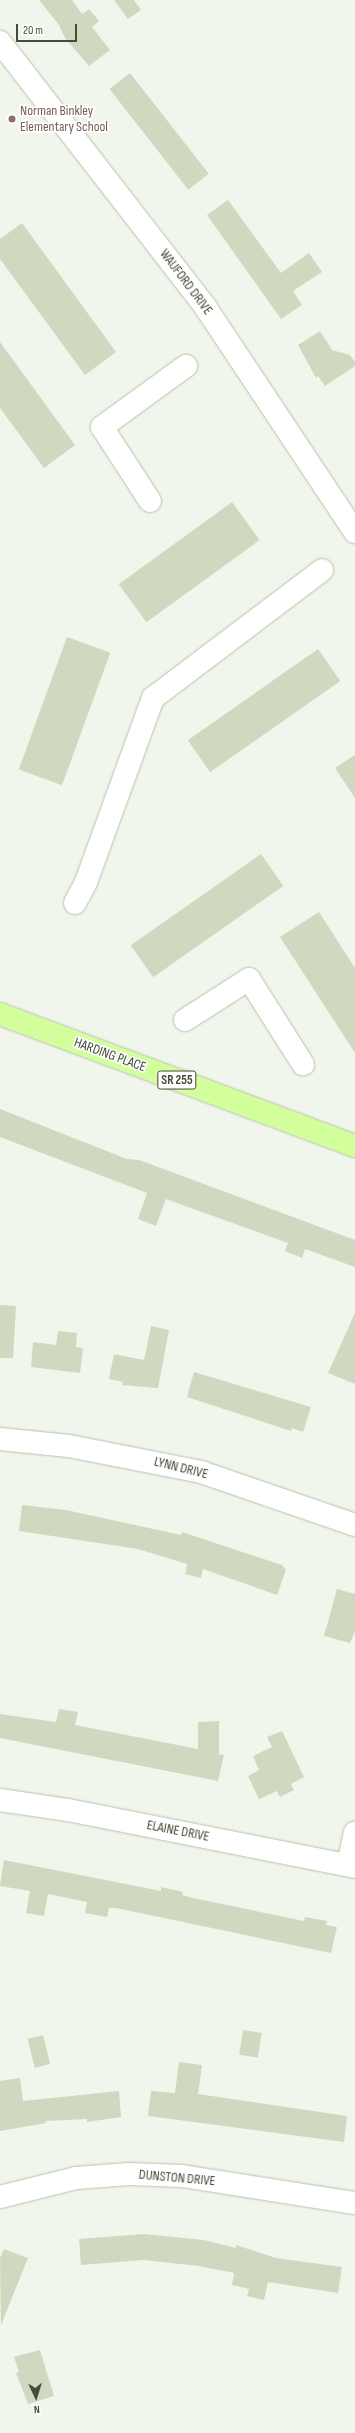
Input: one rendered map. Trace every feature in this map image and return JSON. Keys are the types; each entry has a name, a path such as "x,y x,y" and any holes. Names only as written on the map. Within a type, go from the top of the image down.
{"main road":[{"name":"HARDING PLACE","path":"0,1014 355,1146"}],"street":[{"name":"WAUFORD DRIVE","path":"0,42 206,308 355,532"},
{"path":"150,500 102,427 186,366"},
{"path":"75,903 86,882 153,698 322,570"},
{"path":"185,1020 249,979 302,1064"},
{"name":"LYNN DRIVE","path":"0,1439 69,1446 201,1472 355,1525"},
{"name":"ELAINE DRIVE","path":"0,1800 68,1810 352,1866"},
{"path":"352,1866 355,1833"},
{"name":"DUNSTON DRIVE","path":"0,2197 76,2178 129,2174 182,2176 355,2203"}],"building":[{"path":"39,0 72,0 82,14 89,9 99,21 92,27 110,50 89,66 65,38 59,25"},
{"path":"114,0 134,0 141,10 128,19"},
{"path":"130,73 209,174 188,190 110,89"},
{"path":"228,200 281,273 309,253 322,272 293,291 302,305 281,319 207,215"},
{"path":"22,223 116,352 85,375 0,259 0,239"},
{"path":"320,331 332,350 350,355 355,362 355,366 325,386 318,376 316,378 298,345"},
{"path":"0,342 75,445 44,468 0,408"},
{"path":"232,502 260,540 146,622 119,584"},
{"path":"67,637 110,653 62,785 19,769"},
{"path":"318,649 340,681 210,772 188,740"},
{"path":"355,755 355,798 335,768"},
{"path":"261,854 283,886 153,977 131,945"},
{"path":"319,912 355,968 355,1053 280,937"},
{"path":"0,1109 127,1159 139,1160 355,1240 355,1267 305,1249 302,1258 285,1251 288,1243 166,1199 156,1226 138,1219 147,1193 0,1137"},
{"path":"0,1305 16,1306 13,1358 0,1358"},
{"path":"355,1313 355,1384 328,1373"},
{"path":"151,1326 169,1330 158,1388 122,1385 123,1382 109,1379 114,1354 144,1360"},
{"path":"58,1331 77,1333 76,1347 83,1348 80,1373 31,1367 33,1342 56,1345"},
{"path":"194,1372 311,1407 303,1432 292,1428 291,1431 187,1397"},
{"path":"22,1505 66,1510 181,1535 182,1532 282,1565 286,1570 277,1595 203,1569 201,1578 185,1574 187,1564 138,1549 19,1531"},
{"path":"337,1589 355,1594 355,1631 350,1643 324,1636"},
{"path":"59,1709 78,1712 75,1725 198,1749 198,1722 219,1721 219,1754 224,1755 218,1781 0,1738 0,1714 56,1722"},
{"path":"282,1731 304,1777 291,1784 294,1790 280,1797 277,1791 259,1799 248,1776 259,1770 253,1756 272,1747 267,1737"},
{"path":"4,1860 161,1891 161,1887 183,1892 182,1895 193,1898 304,1921 305,1917 327,1921 326,1925 337,1927 331,1953 116,1908 109,1908 107,1917 85,1913 87,1902 48,1894 44,1916 26,1913 30,1891 0,1886"},
{"path":"243,2030 262,2033 258,2058 239,2055"},
{"path":"43,2035 50,2064 35,2068 27,2039"},
{"path":"179,2062 202,2065 198,2094 347,2116 344,2142 148,2116 151,2091 175,2093"},
{"path":"20,2078 23,2101 119,2091 121,2117 87,2122 87,2119 46,2121 46,2123 0,2131 0,2081"},
{"path":"144,2234 204,2240 236,2248 236,2245 276,2258 342,2267 338,2293 268,2282 264,2300 247,2296 249,2289 232,2285 234,2273 199,2266 143,2260 81,2265 79,2239"},
{"path":"4,2249 28,2258 1,2325 0,2258"},
{"path":"40,2350 54,2396 28,2404 16,2373 19,2372 14,2357"}],"place":[{"name":"Norman Binkley Elementary School","path":"12,119"}]}
